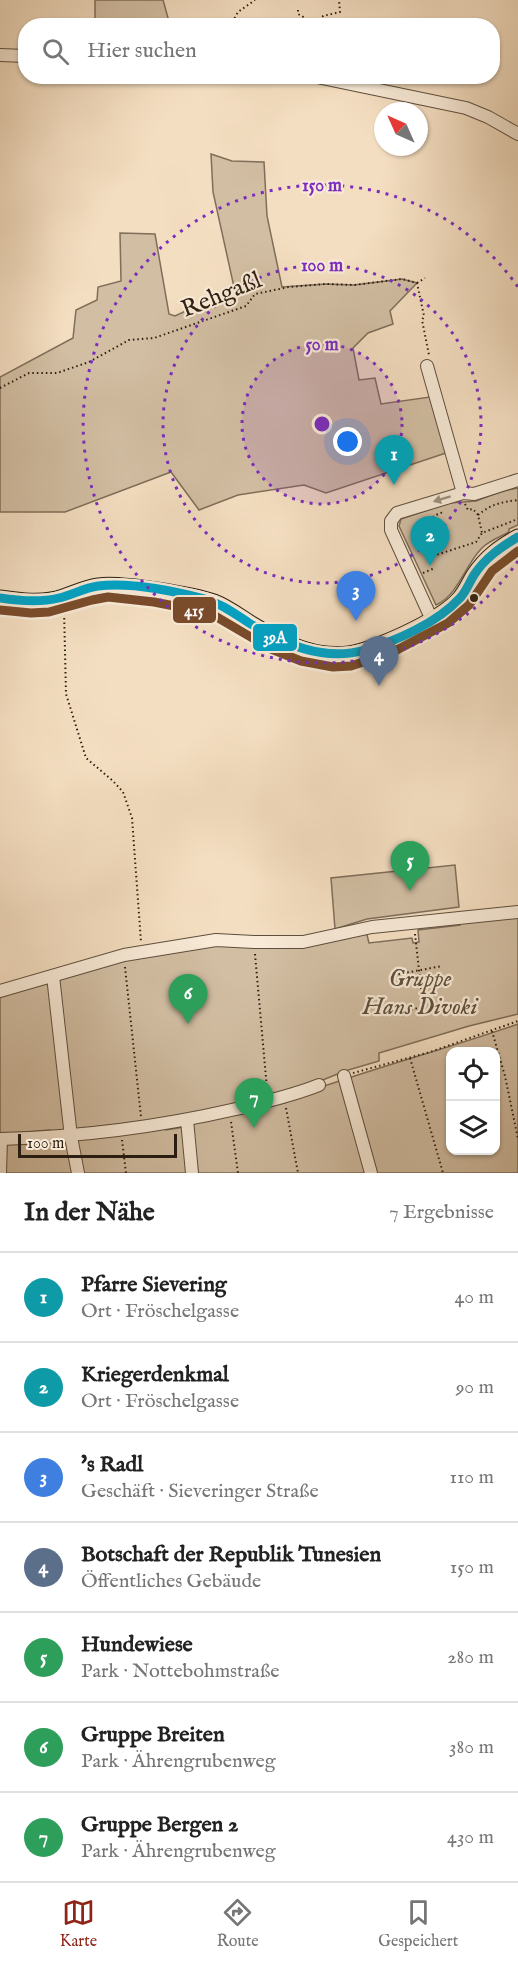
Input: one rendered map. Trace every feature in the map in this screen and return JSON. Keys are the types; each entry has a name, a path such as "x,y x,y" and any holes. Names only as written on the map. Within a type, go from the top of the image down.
{"main road":[{"path":"0,598 38,602 62,598 82,589 100,585 184,595 214,603 274,638 298,648 324,655 348,656 432,621 460,599 473,576 493,552 518,537"}],"street":[{"path":"0,55 18,56"},
{"path":"350,84 466,108 518,134"},
{"path":"429,365 465,498"},
{"path":"432,621 391,530 391,521 397,513 465,498 518,480"},
{"path":"0,991 141,951 216,940 303,942 372,927 518,912"},
{"path":"53,976 71,1137 78,1173"},
{"path":"344,1076 371,1173"},
{"path":"0,1173 1,1139 71,1137 187,1120 284,1098 319,1085"},
{"path":"187,1120 192,1173"}],"path":[{"path":"235,18 238,12 255,0"},
{"path":"322,18 340,12 339,0"},
{"path":"298,10 298,14 305,18"},
{"path":"425,278 417,283 424,316 422,320 429,365"},
{"name":"Rehgaßl","path":"0,388 29,373 57,373 89,362 129,340 154,338 246,306 255,294 289,287 354,285 402,279 417,283"},
{"path":"465,498 468,510 473,509 478,515 482,533"},
{"path":"478,515 488,507 501,502 518,500"},
{"path":"425,537 424,526 429,518 443,512"},
{"path":"433,556 476,542 482,533 518,519"},
{"path":"476,542 482,549"},
{"path":"420,575 435,568"},
{"path":"62,598 66,621 66,694 86,758 123,792 132,818 141,951"},
{"path":"414,923 423,1006"},
{"path":"254,942 268,1101"},
{"path":"124,955 142,1126"},
{"path":"394,975 442,966"},
{"path":"398,1012 446,1001"},
{"path":"344,1076 410,1058 518,1021"},
{"path":"492,1029 505,1076 518,1139"},
{"path":"410,1058 443,1173"},
{"path":"284,1098 298,1173"},
{"path":"230,1110 238,1173"},
{"path":"120,1129 126,1173"}],"green space":[{"path":"95,0 163,0 168,18 95,18"},
{"path":"211,154 232,161 264,162 267,216 282,287 354,285 402,279 417,283 390,311 393,324 368,333 353,348 359,380 375,378 381,404 430,397 446,453 326,493 304,485 238,495 199,510 171,472 65,512 0,512 0,377 73,338 76,310 97,300 98,287 121,281 120,233 155,234 169,314 175,316 190,309 208,309 236,296 213,192"},
{"path":"518,488 518,525 484,546 456,587 436,605 399,526 401,519 449,503 476,501 502,491"},
{"path":"455,865 459,907 367,919 335,929 331,878"},
{"name":"Gruppe Hans Divoki","path":"518,916 518,1014 379,1053 379,1061 345,1071 293,1092 197,1115 51,1132 50,1130 0,1134 0,994 154,951 366,931 369,943 412,938 413,943 419,942 418,930 460,925 460,921"},
{"path":"518,1024 518,1173 81,1173 77,1139 165,1127 166,1130 184,1127 184,1124 285,1103 285,1100 446,1047 446,1155 500,1155 500,1047 447,1047"},
{"path":"63,1140 67,1145 73,1173 0,1173 0,1142"}],"transit line":[{"name":"39A","path":"0,598 44,601 93,587 123,585 151,588 211,601 276,638 304,649 334,654 349,653 390,642 440,615 462,596 483,563 518,537"},
{"name":"415","path":"0,610 49,612 108,597 154,602 210,613 271,649 301,661 333,667 351,666 393,652 448,623 469,605 492,571 518,551"}],"place":[{"name":"Pfarre Sievering","path":"394,485"},
{"name":"Kriegerdenkmal","path":"430,566"},
{"name":"'s Radl","path":"356,621"},
{"name":"Botschaft der Republik Tunesien","path":"379,686"},
{"name":"Hundewiese","path":"410,891"},
{"name":"Gruppe Breiten","path":"188,1024"},
{"name":"Gruppe Bergen 2","path":"254,1128"}]}
